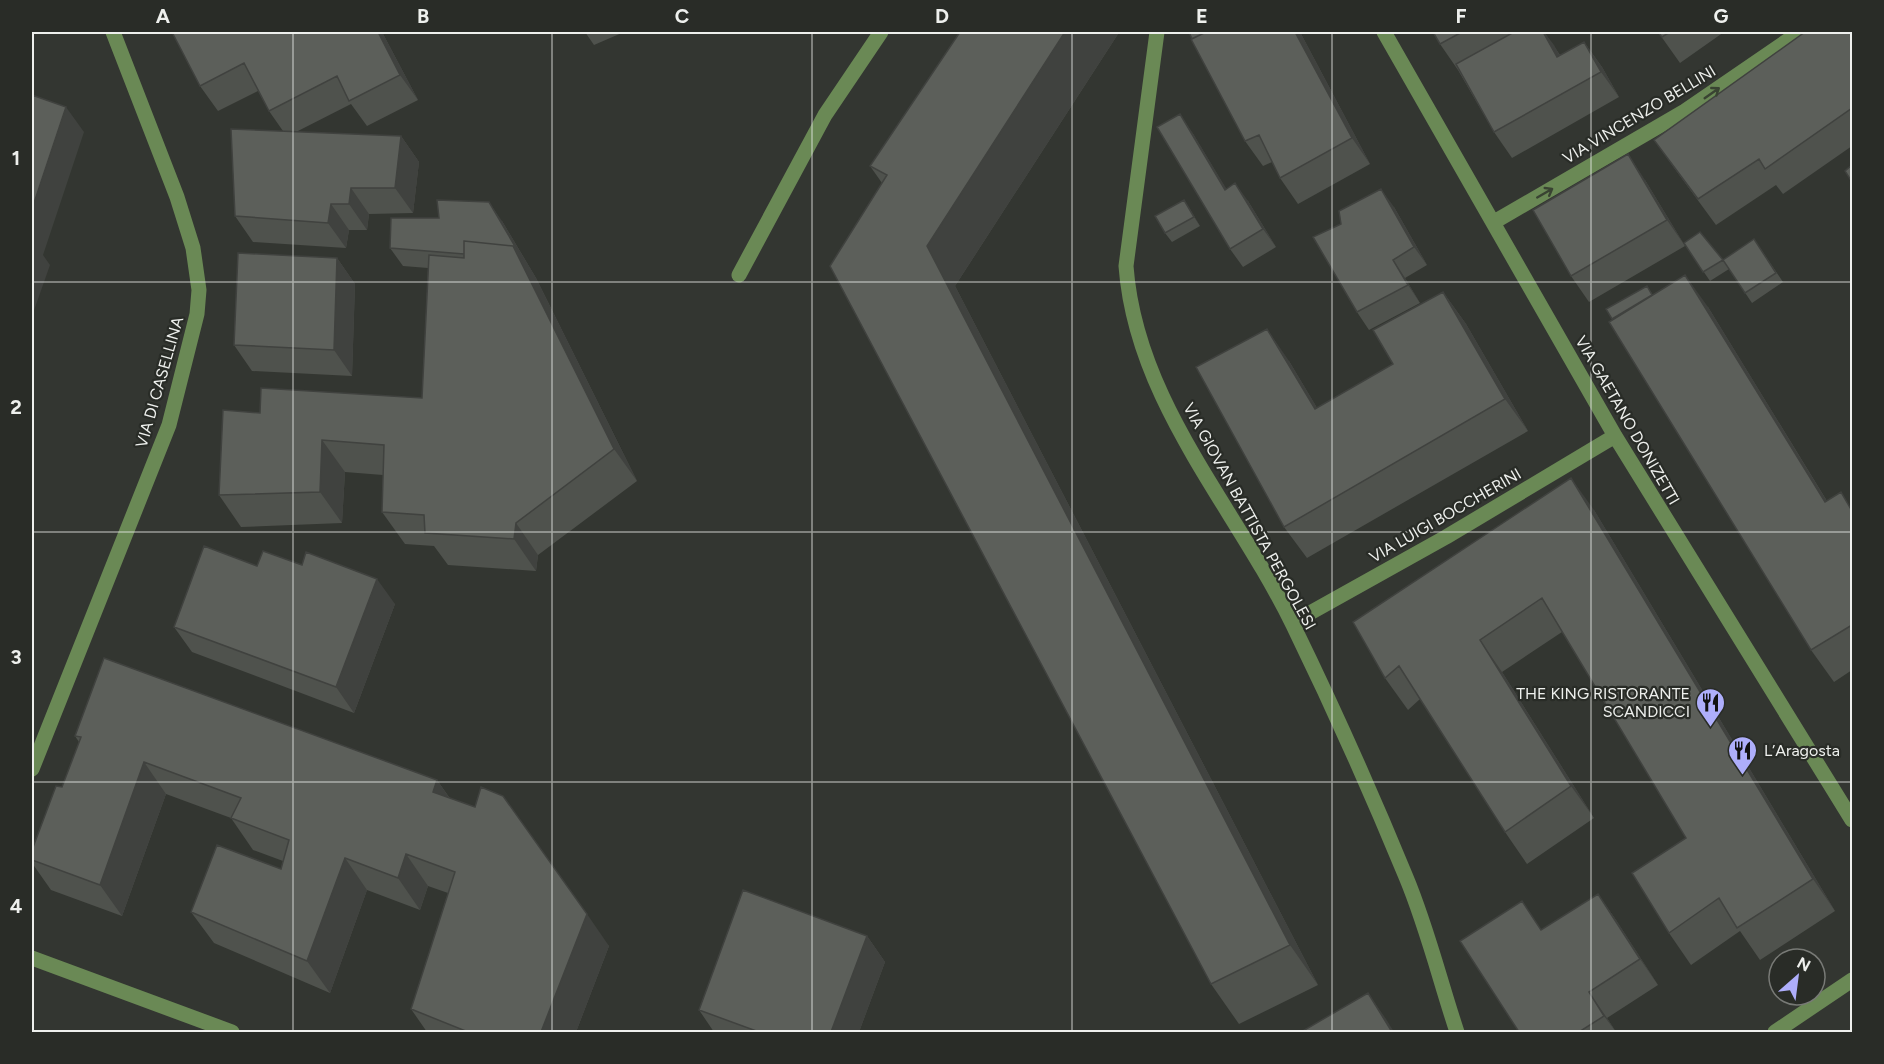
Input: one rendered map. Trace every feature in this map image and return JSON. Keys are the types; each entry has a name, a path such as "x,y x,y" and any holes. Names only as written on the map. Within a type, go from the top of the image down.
{"street":[{"name":"VIA DI CASELLINA","path":"32,769 169,425 197,314 199,290 192,248 177,197 113,32"},
{"path":"739,275 825,115 881,32"},
{"name":"VIA GIOVAN BATTISTA PERGOLESI","path":"1157,32 1126,266 1130,301 1151,369 1177,428 1292,623 1407,879 1457,1032"},
{"name":"VIA GAETANO DONIZETTI","path":"1384,32 1615,435 1852,820"},
{"name":"VIA VINCENZO BELLINI","path":"1494,222 1686,111 1800,32"},
{"name":"VIA LUIGI BOCCHERINI","path":"1292,623 1446,537 1615,435"},
{"path":"32,958 232,1032"},
{"path":"1775,1032 1852,980"}],"building":[{"path":"172,32 378,32 400,75 349,101 337,76 269,111 244,63 200,86"},
{"path":"960,32 1065,32 927,246 1290,945 1211,984 830,266 887,175 870,166"},
{"path":"1189,32 1206,32 1192,39"},
{"path":"1206,32 1295,32 1352,138 1280,178 1259,135 1245,141 1191,39"},
{"path":"1433,32 1462,32 1440,44"},
{"path":"1514,32 1543,32 1557,57 1584,42 1601,72 1494,132 1456,64"},
{"path":"1658,32 1670,32 1662,37"},
{"path":"1805,32 1852,32 1852,108 1765,169 1759,159 1698,199 1654,140"},
{"path":"32,95 66,107 32,209"},
{"path":"1180,114 1225,190 1235,183 1263,229 1230,249 1157,127"},
{"path":"231,129 401,136 395,188 351,188 349,204 331,204 328,223 235,216"},
{"path":"1628,154 1667,220 1571,276 1533,210"},
{"path":"1852,165 1852,182 1845,171"},
{"path":"1381,189 1414,247 1393,260 1408,285 1357,312 1313,237 1341,224 1339,211"},
{"path":"437,200 489,202 523,260 513,246 464,241 464,254 390,248 391,218 439,218"},
{"path":"1184,200 1194,217 1165,233 1155,216"},
{"path":"1700,232 1723,260 1703,272 1684,243"},
{"path":"1754,239 1776,273 1745,293 1723,260"},
{"path":"464,241 513,246 614,449 516,523 514,539 425,533 424,515 382,512 384,445 322,440 320,492 219,495 223,410 260,413 261,388 422,398 429,255 464,258"},
{"path":"238,253 337,258 334,350 234,345"},
{"path":"1685,275 1825,502 1841,492 1852,511 1852,625 1811,650 1609,322"},
{"path":"1647,286 1652,295 1612,319 1606,309"},
{"path":"1443,292 1505,399 1284,527 1196,367 1267,329 1315,409 1393,364 1373,330"},
{"path":"1571,478 1813,879 1737,928 1719,898 1669,933 1632,873 1686,838 1542,598 1480,640 1571,786 1505,832 1399,666 1385,678 1353,622"},
{"path":"204,546 257,566 263,551 302,565 306,552 377,579 336,687 174,627"},
{"path":"104,658 437,780 433,792 475,807 481,787 503,796 587,914 541,1032 468,1032 411,1009 455,872 406,854 398,878 345,858 307,961 191,912 217,845 281,869 289,840 231,818 241,798 144,762 100,885 32,860 32,850 56,786 62,787 81,737 75,736"},
{"path":"743,890 867,936 831,1032 759,1032 699,1010"},
{"path":"1598,894 1640,959 1589,992 1604,1016 1579,1032 1519,1032 1460,941 1522,901 1541,930"},
{"path":"1368,993 1392,1032 1301,1032"}],"place":[{"name":"THE KING RISTORANTE SCANDICCI","path":"1711,728"},
{"name":"L’Aragosta","path":"1743,776"}]}
